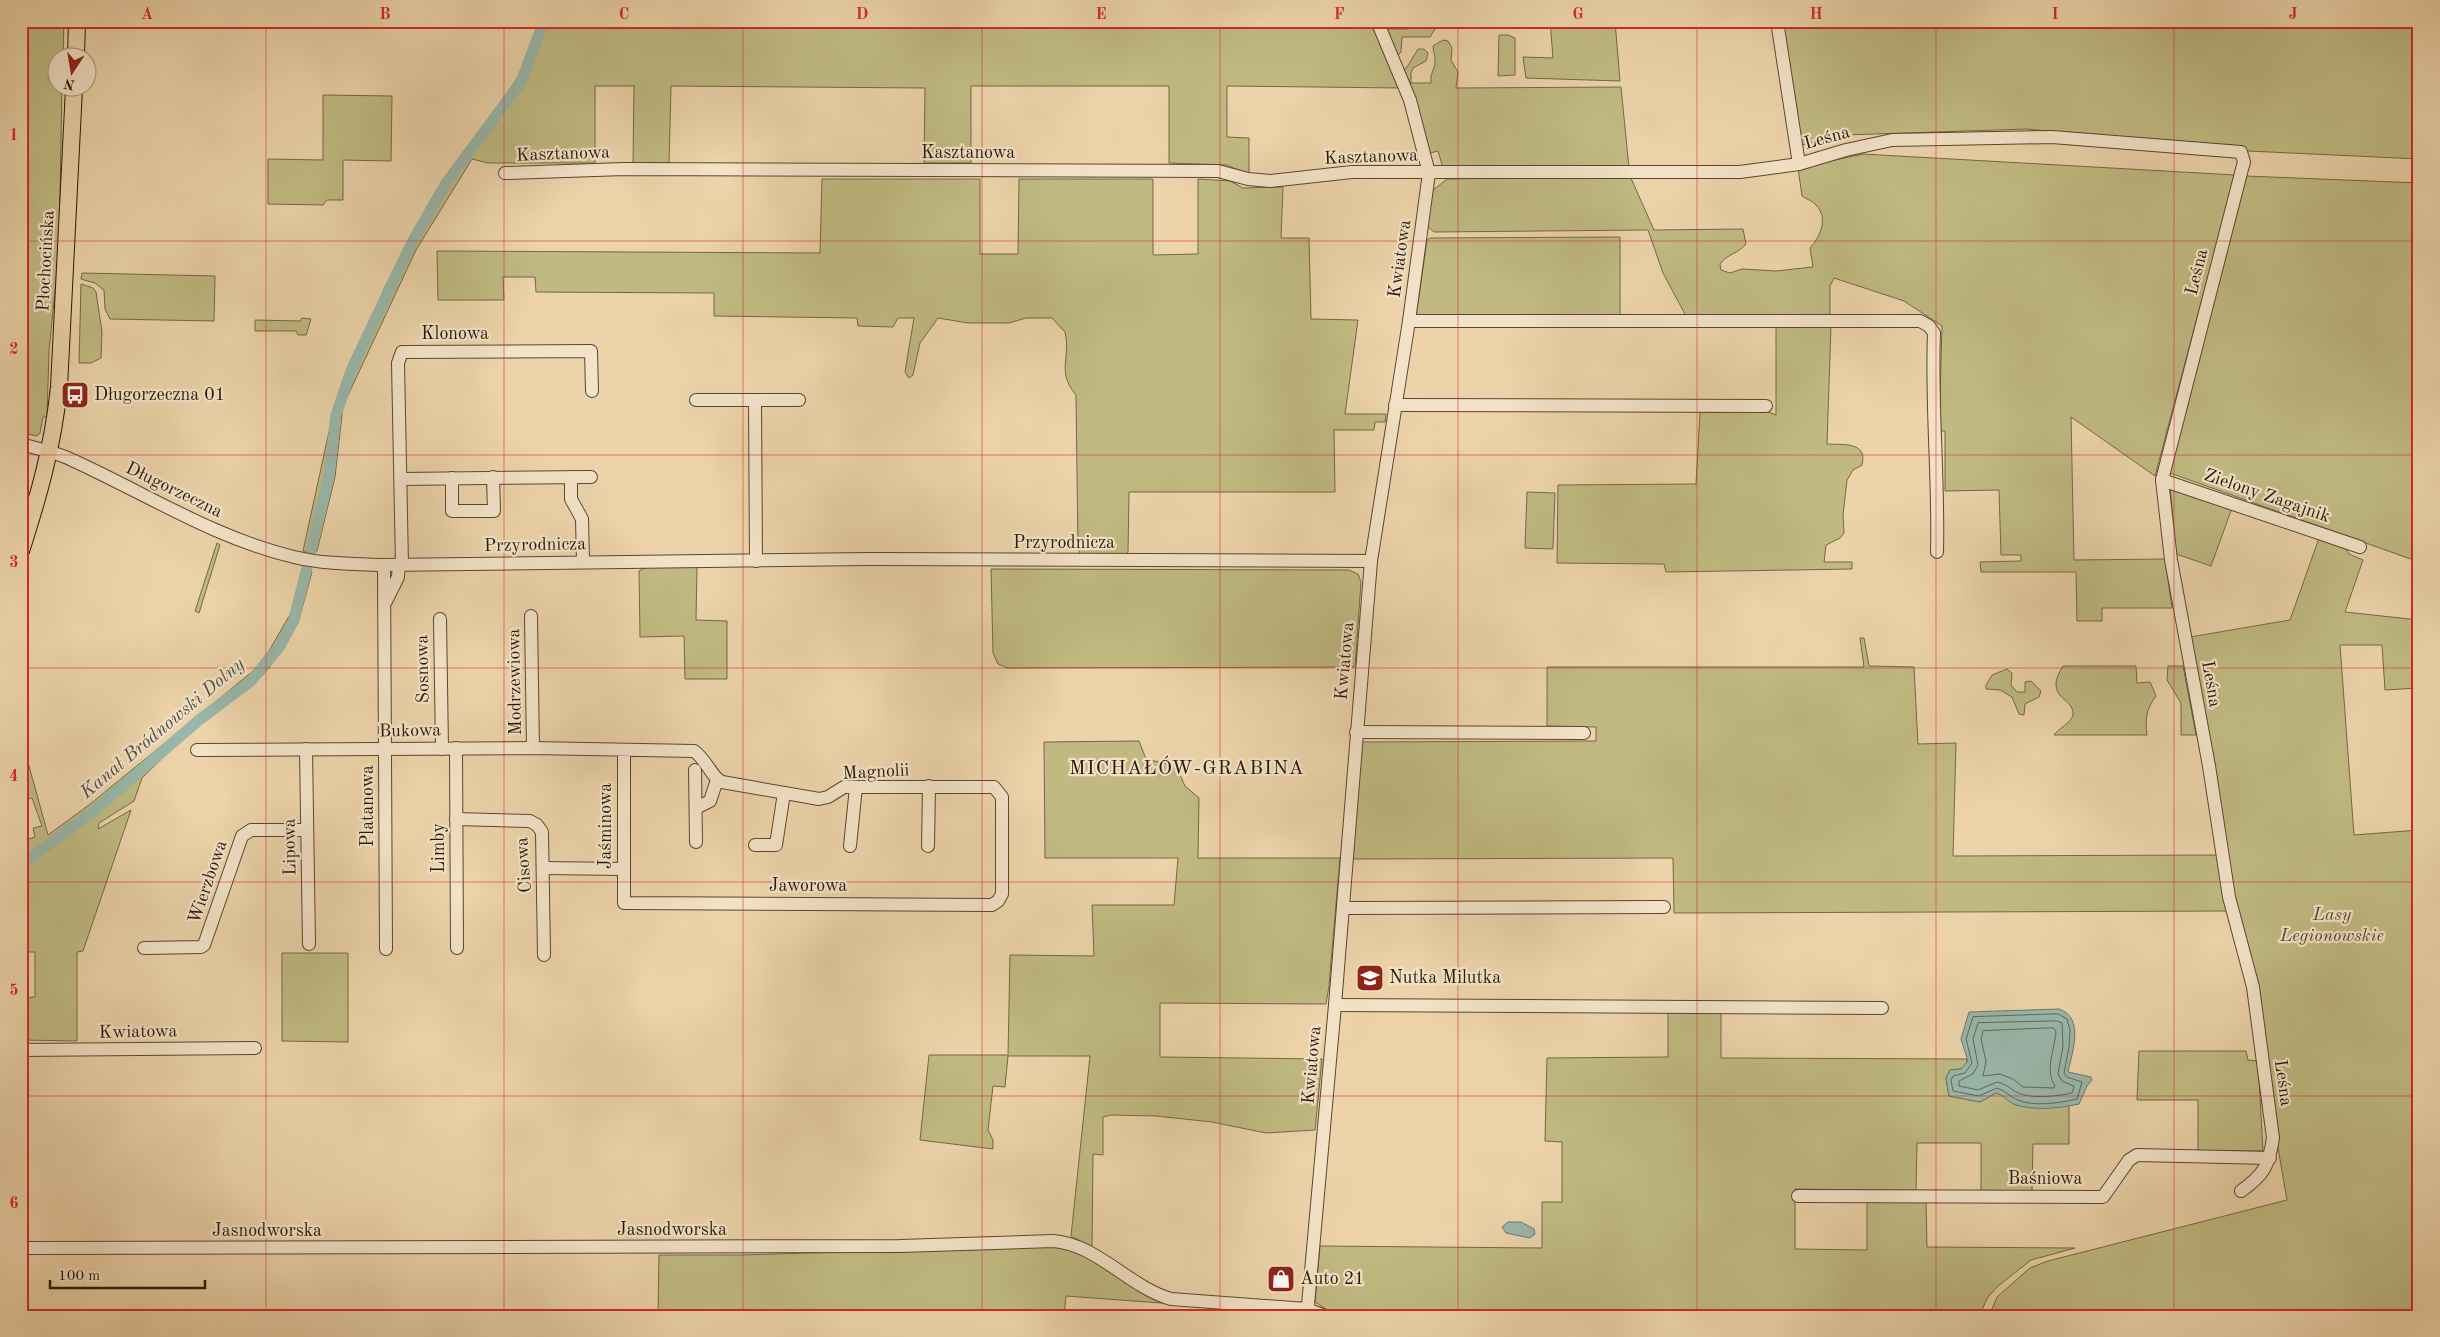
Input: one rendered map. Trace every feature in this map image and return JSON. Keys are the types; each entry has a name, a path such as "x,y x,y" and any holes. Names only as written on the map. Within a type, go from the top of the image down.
{"main road":[{"path":"76,48 77,21"},
{"name":"Płochocińska","path":"21,551 50,452 60,387 74,98"}],"street":[{"name":"Kwiatowa","path":"1307,1312 1335,1005 1371,560 1409,321 1429,172 1402,74 1377,21"},
{"path":"1776,21 1799,164"},
{"name":"Leśna","path":"1429,172 1740,172 1799,164 1846,150 1892,140 2052,137 2241,152 2244,162 2162,480 2171,560 2214,799 2229,897 2253,987 2273,1138 2270,1158 2259,1179 2241,1191"},
{"name":"Kasztanowa","path":"505,173 624,169 1218,171 1248,179 1270,181 1352,172 1429,172"},
{"path":"1409,321 1920,321 1929,326 1934,333 1932,390 1938,476 1937,552"},
{"name":"Klonowa","path":"400,565 401,478 398,358 403,351 591,351 592,391"},
{"path":"696,400 799,400"},
{"path":"755,400 756,561"},
{"path":"1395,405 1766,406"},
{"name":"Długorzeczna","path":"21,444 70,459 200,524 244,542 314,561"},
{"path":"452,478 452,511 494,511 493,477"},
{"path":"571,477 571,499 582,518 583,562"},
{"path":"401,478 591,477"},
{"name":"Zielony Zagajnik","path":"2162,480 2360,547"},
{"name":"Przyrodnicza","path":"314,561 400,565 756,561 1371,560"},
{"name":"Platanowa","path":"384,565 386,949"},
{"name":"Platanowa","path":"384,603 398,577 400,565"},
{"name":"Modrzewiowa","path":"531,616 533,748"},
{"name":"Sosnowa","path":"440,619 442,749"},
{"path":"1356,732 1584,733"},
{"name":"Limby","path":"456,748 457,948"},
{"name":"Bukowa","path":"197,750 533,748 624,750"},
{"name":"Lipowa","path":"306,749 309,944"},
{"path":"624,750 694,751 703,757 718,780 710,801 696,808"},
{"name":"Jaśminowa","path":"624,750 624,903"},
{"path":"695,770 696,842"},
{"name":"Magnolii","path":"718,780 784,793 824,798 840,788 994,787 1000,791 1002,797 1002,894 998,901 992,905"},
{"path":"928,786 928,846"},
{"path":"850,846 856,787"},
{"path":"755,845 776,845 784,793"},
{"name":"Cisowa","path":"456,819 519,819 537,825 543,839 544,955"},
{"name":"Wierzbowa","path":"144,948 201,947 204,945 242,836 251,830 307,830"},
{"path":"543,868 624,869"},
{"name":"Jaworowa","path":"624,903 992,905"},
{"path":"1343,908 1664,907"},
{"path":"1335,1005 1882,1008"},
{"name":"Kwiatowa","path":"21,1050 255,1048"},
{"name":"Baśniowa","path":"1798,1196 2103,1197 2129,1160 2137,1155 2270,1158"},
{"name":"Jasnodworska","path":"21,1248 900,1246 1053,1241 1077,1245 1147,1290 1171,1299 1307,1312 1325,1316"}],"green space":[{"path":"21,21 64,21 63,48 48,48 48,98 62,98 59,251 49,351 47,417 43,417 40,433 37,436 21,433"},
{"path":"540,21 1373,21 1401,88 1227,86 1227,137 1249,138 1249,175 1227,165 1169,163 1169,86 971,86 971,163 924,163 925,88 671,86 669,163 633,163 634,86 595,86 595,163 488,163 472,159 416,250 343,406 335,477 317,551 314,554 303,551 335,404 385,287 423,216 522,71"},
{"path":"1407,21 1440,21 1430,37 1402,37 1401,52 1397,56 1386,29 1407,29"},
{"path":"1550,21 1615,21 1620,81 1526,78 1523,57 1553,58"},
{"path":"1782,21 2419,21 2419,159 2248,151 2027,129 1844,135 1802,145"},
{"path":"1499,35 1508,35 1515,38 1515,75 1498,76"},
{"path":"1443,40 1448,41 1452,48 1451,60 1458,72 1456,88 1621,87 1629,168 1443,168 1438,151 1430,153 1403,70 1407,67 1418,49 1424,49 1428,53 1426,61 1413,68 1411,83 1431,83 1435,61 1433,46"},
{"path":"323,95 392,96 391,161 343,160 343,200 327,200 323,205 268,204 268,159 323,160"},
{"path":"1863,154 2235,175 2155,476 2071,417 2074,560 2165,559 2172,608 2102,608 2102,621 2077,621 2076,572 1981,572 1980,562 2021,561 2021,555 2001,555 1999,490 1945,491 1945,431 1939,431 1942,326 1904,301 1834,278 1830,286 1830,318 1687,318 1663,273 1648,230 1434,232 1426,225 1432,191 1447,179 1630,176 1654,230 1743,229 1746,244 1720,264 1721,270 1730,273 1742,269 1776,271 1813,267 1810,248 1820,233 1822,216 1815,204 1802,196 1798,168"},
{"path":"2246,176 2419,183 2419,562 2170,473"},
{"path":"822,179 980,179 980,254 1018,254 1019,179 1153,179 1153,255 1198,254 1198,179 1230,181 1243,188 1283,187 1281,238 1309,238 1311,319 1358,320 1345,414 1386,414 1385,422 1375,422 1374,430 1334,430 1335,492 1129,492 1128,552 1126,555 1081,555 1078,549 1076,395 1070,387 1065,372 1065,332 1052,318 1026,318 1009,323 968,323 938,318 920,343 913,375 909,378 905,372 914,318 898,318 893,327 858,326 857,318 714,316 714,293 536,292 535,277 503,277 504,300 438,300 437,251 820,253"},
{"path":"1620,237 1620,318 1416,317 1427,240 1430,238"},
{"path":"82,273 215,276 214,321 110,319 105,309 104,290 95,283 81,279"},
{"path":"81,284 93,288 96,292 102,332 101,358 91,363 79,363"},
{"path":"302,318 311,319 306,335 298,335 296,331 255,331 255,320 300,321"},
{"path":"1776,323 1831,325 1827,444 1858,448 1863,457 1862,465 1853,470 1847,480 1843,515 1844,533 1840,538 1826,545 1824,562 1852,562 1852,569 1666,572 1664,564 1557,563 1558,485 1696,484 1700,412 1766,411 1776,415"},
{"path":"2170,486 2232,508 2211,566 2176,554"},
{"path":"1527,492 1555,493 1553,549 1525,548"},
{"name":"Lasy Legionowskie","path":"2319,538 2346,549 2349,554 2363,560 2345,612 2419,620 2419,688 2385,690 2382,645 2340,645 2354,835 2419,830 2419,1316 1989,1316 1997,1297 2030,1268 2048,1261 2287,1200 2190,637 2290,620"},
{"path":"217,543 220,545 199,613 195,611"},
{"path":"303,566 312,572 298,623 269,668 257,681 180,741 142,778 134,801 99,823 98,829 131,810 83,951 77,952 77,1041 21,1040 21,998 35,997 35,952 21,952 21,849 29,839 35,837 33,828 42,826 32,798 21,800 24,797 21,790 21,737 48,835 89,805 253,671 269,651 292,611"},
{"path":"647,567 697,567 696,620 727,621 727,679 685,679 684,636 640,637 639,571"},
{"path":"991,569 1349,570 1358,574 1361,582 1355,667 1007,668 998,664 993,653"},
{"path":"1860,638 1864,638 1869,666 1914,667 1918,744 1956,743 1953,856 2214,855 2218,856 2228,911 1674,913 1673,858 1352,859 1362,742 1596,741 1596,727 1547,726 1547,667 1864,667"},
{"path":"2063,666 2136,666 2137,683 2150,682 2156,696 2147,714 2147,735 2054,735 2070,721 2073,715 2069,704 2057,691 2057,677"},
{"path":"2168,666 2183,666 2196,735 2181,735 2181,703 2167,680"},
{"path":"2007,669 2012,673 2011,685 2017,692 2025,692 2025,682 2031,681 2041,691 2039,697 2025,704 2024,715 2019,714 2012,697 2000,690 1986,689 1986,685 1992,675"},
{"path":"1139,741 1146,759 1176,766 1185,786 1199,798 1198,858 1340,858 1329,986 1326,1004 1160,1003 1160,1057 1322,1059 1315,1130 1266,1133 1212,1122 1156,1116 1111,1115 1103,1117 1103,1155 1093,1154 1092,1247 1071,1236 1090,1056 1008,1056 1005,1087 993,1086 988,1130 993,1140 993,1149 920,1140 929,1055 1008,1055 1010,955 1094,956 1092,905 1174,905 1178,858 1045,858 1044,742"},
{"path":"282,953 348,953 348,1042 282,1041"},
{"path":"1668,1011 1721,1011 1721,1058 1967,1059 1964,1067 1950,1070 1946,1078 1949,1096 1980,1102 1996,1093 2004,1096 2014,1104 2069,1105 2069,1144 2033,1144 2032,1191 1981,1191 1981,1143 1917,1143 1916,1191 1795,1189 1795,1249 1867,1250 1867,1200 1926,1200 1927,1247 2075,1248 2031,1260 1998,1286 1988,1297 1979,1316 1337,1316 1315,1302 1320,1246 1542,1248 1542,1202 1562,1202 1562,1142 1545,1141 1547,1058 1668,1057"},
{"path":"2139,1051 2246,1051 2248,1060 2258,1061 2263,1151 2198,1151 2198,1100 2137,1100"},
{"path":"1070,1245 1161,1303 1066,1296 1064,1316 658,1316 659,1255 743,1255"},
{"path":"211,1311 211,1316 163,1316 163,1312"}],"water":[{"path":"2059,1009 2067,1013 2072,1020 2074,1028 2074,1046 2068,1072 2091,1077 2092,1080 2087,1086 2079,1104 2056,1108 2032,1108 2013,1104 2002,1095 1996,1093 1980,1102 1949,1096 1946,1078 1950,1070 1961,1069 1968,1061 1961,1039 1969,1012"},
{"path":"1508,1222 1521,1222 1534,1229 1535,1234 1530,1238 1506,1233 1502,1227"}],"waterway":[{"name":"Kanał Bródnowski Dolny","path":"311,551 329,476 336,415 352,368 411,244 446,183 521,82 544,21"},
{"name":"Kanał Bródnowski Dolny","path":"21,865 95,810 199,720 251,681 280,646 293,622 307,568"}],"place":[{"name":"Długorzeczna 01","path":"75,395"},
{"name":"Nutka Milutka","path":"1370,978"},
{"name":"Auto 21","path":"1281,1279"}],"district":[{"name":"MICHAŁÓW-GRABINA","path":"1187,769"}]}
